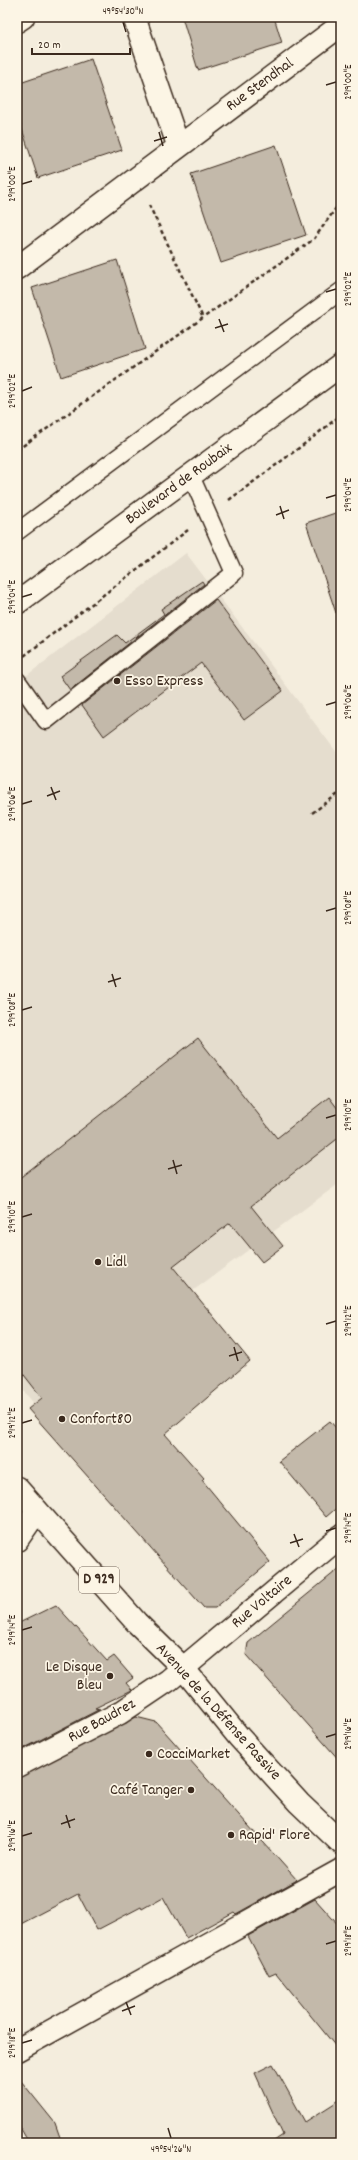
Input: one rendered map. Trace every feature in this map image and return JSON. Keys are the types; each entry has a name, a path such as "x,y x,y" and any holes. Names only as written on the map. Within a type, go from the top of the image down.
{"street":[{"path":"17,21 23,17"},
{"path":"134,17 178,145"},
{"name":"Rue Stendhal","path":"17,268 178,145 341,25"},
{"name":"Boulevard de Roubaix","path":"17,603 341,365"},
{"name":"Avenue de la Défense Passive","path":"17,1488 138,1623 183,1668 239,1737 299,1803 341,1843"},
{"path":"17,1540 37,1511"},
{"name":"Rue Voltaire","path":"183,1668 341,1536"},
{"name":"Rue Baudrez","path":"17,1766 120,1713 183,1668"},
{"path":"17,2050 341,1870"}],"lane":[{"path":"17,532 341,291"},
{"path":"17,680 46,721 234,573 191,476"}],"path":[{"path":"136,177 203,318"},
{"path":"17,450 314,239 341,201"},
{"path":"23,656 208,515 307,442 341,414"},
{"path":"312,813 341,792"}],"shaded area":[{"path":"186,553 341,758 341,1182 36,1406 17,1383 17,683"}],"building":[{"path":"182,17 274,17 282,43 198,70"},
{"path":"91,59 122,150 38,178 17,114 17,84"},
{"path":"276,145 306,235 221,263 191,174"},
{"path":"117,260 145,349 61,377 32,288"},
{"path":"341,511 341,612 336,613 306,523"},
{"path":"202,581 204,584 70,690 60,676 117,635 125,643 164,614 161,609"},
{"path":"216,600 283,691 244,720 201,663 104,736 82,705"},
{"path":"198,1038 277,1138 329,1097 341,1113 341,1136 251,1206 283,1246 262,1262 230,1223 173,1267 250,1361 165,1434 204,1478 202,1480 270,1562 215,1608 204,1608 28,1409 42,1398 17,1366 17,1180"},
{"path":"330,1421 341,1434 341,1504 326,1517 279,1461"},
{"path":"341,1567 341,1762 246,1655 248,1643"},
{"path":"56,1605 107,1661 114,1656 133,1678 126,1683 132,1690 95,1708 100,1709 17,1752 17,1624"},
{"path":"136,1717 156,1722 297,1880 236,1914 234,1912 186,1938 163,1897 142,1909 141,1907 97,1930 78,1894 17,1926 17,1778"},
{"path":"315,1899 341,1928 341,2053 276,1973 269,1976 248,1936"},
{"path":"273,2064 305,2122 341,2099 341,2143 271,2143 283,2135 255,2073"},
{"path":"17,2076 55,2123 62,2143 29,2143 17,2122"}],"place":[{"name":"Esso Express","path":"117,681"},
{"name":"Lidl","path":"98,1262"},
{"name":"Confort80","path":"62,1419"},
{"name":"Le Disque Bleu","path":"110,1676"},
{"name":"CocciMarket","path":"149,1754"},
{"name":"Café Tanger","path":"191,1790"},
{"name":"Rapid' Flore","path":"231,1835"}]}
